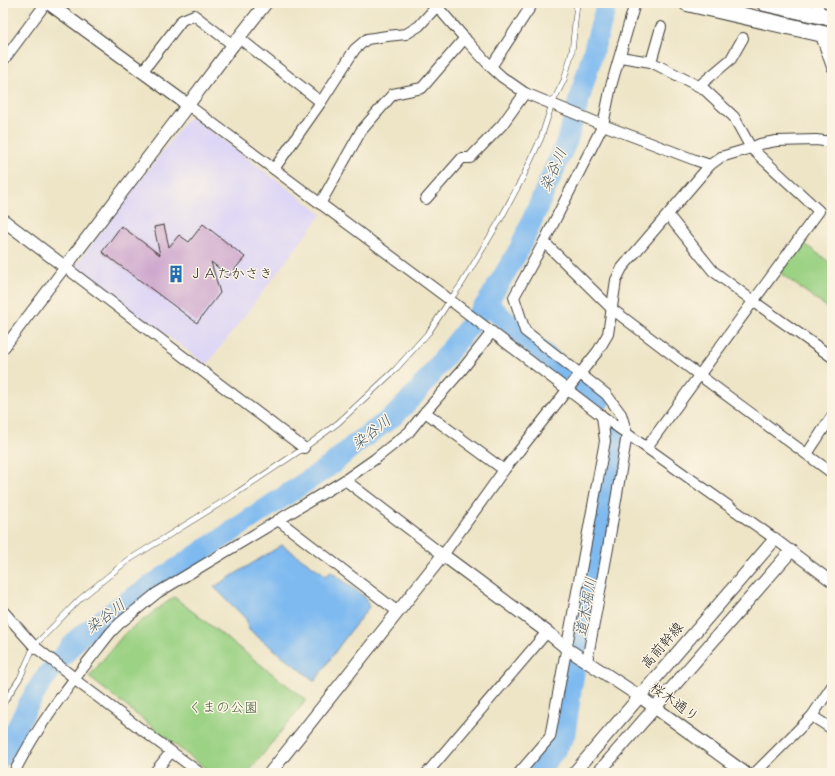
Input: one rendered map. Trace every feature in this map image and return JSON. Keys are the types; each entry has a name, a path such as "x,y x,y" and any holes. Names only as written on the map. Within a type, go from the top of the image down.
{"main road":[{"path":"687,3 826,34"},
{"path":"765,3 825,14"}],"street":[{"path":"3,61 47,3 188,105 490,331 569,388 602,416 775,539 832,582"},
{"path":"3,349 266,3"},
{"path":"491,68 533,3"},
{"path":"586,660 608,548 627,434 621,414 606,394 579,375 525,331 514,297 544,242 600,123 635,3"},
{"path":"274,169 321,102 355,49 367,39 406,34 419,26 435,4 491,68 525,93 710,165"},
{"path":"142,72 182,20 194,15 236,41 321,102"},
{"path":"651,62 661,27"},
{"path":"826,34 832,67"},
{"path":"320,204 361,132 393,94 422,88 465,38"},
{"path":"699,86 731,59 743,38"},
{"path":"620,57 651,62 704,89 734,117 751,148 819,211 647,447"},
{"path":"426,199 462,158 470,158 502,126 525,93"},
{"path":"270,773 443,555 504,470 598,351 608,334 616,280 622,268 710,165 721,157 760,144 776,141 816,140 832,142"},
{"path":"668,215 713,271 832,357"},
{"path":"3,220 304,448"},
{"path":"544,242 612,309 832,473"},
{"path":"14,773 34,737 73,678 120,623 157,594 345,480 376,459 409,432 461,372 490,331"},
{"path":"425,412 504,470"},
{"path":"519,773 550,737 568,649 605,441 602,416"},
{"path":"807,454 832,416"},
{"path":"345,480 568,649"},
{"path":"278,520 398,612"},
{"name":"高前幹線","path":"574,773 775,539"},
{"path":"598,773 791,551"},
{"path":"3,611 35,648 200,773"},
{"path":"427,773 547,632"},
{"name":"桜木通り","path":"568,649 655,707 745,773"},
{"path":"755,773 812,716 832,686"},
{"path":"812,716 832,729"},
{"path":"154,773 171,752"}],"lane":[{"path":"3,704 20,678 35,648 80,599 127,561 232,496 304,448 338,423 394,371 429,332 453,302 461,285 520,184 541,138 564,80 572,52 577,3"}],"shaded area":[{"path":"188,118 193,118 322,214 207,365 77,271 76,265"}],"green space":[{"path":"802,242 832,264 832,311 780,273"},
{"name":"くまの公園","path":"174,597 306,700 248,773 211,773 89,677 124,634"}],"water":[{"path":"282,545 327,576 330,571 365,597 369,607 315,681 249,630 246,619 214,587"}],"building":[{"name":"ＪＡたかさき","path":"203,224 245,257 229,276 211,262 220,293 197,323 102,252 121,226 160,255 154,227 164,225 169,247 179,235 189,242"}],"waterway":[{"name":"染谷川","path":"3,756 27,707 43,680 78,638 116,609 331,465 354,445 395,415 419,390 487,303 520,248 568,138 606,3"},
{"name":"道木堀川","path":"487,303 519,333 600,400"},
{"name":"道木堀川","path":"537,773 556,749 565,734 571,691 616,440 615,433"}],"place":[{"name":"ＪＡたかさき","path":"176,274"}]}
